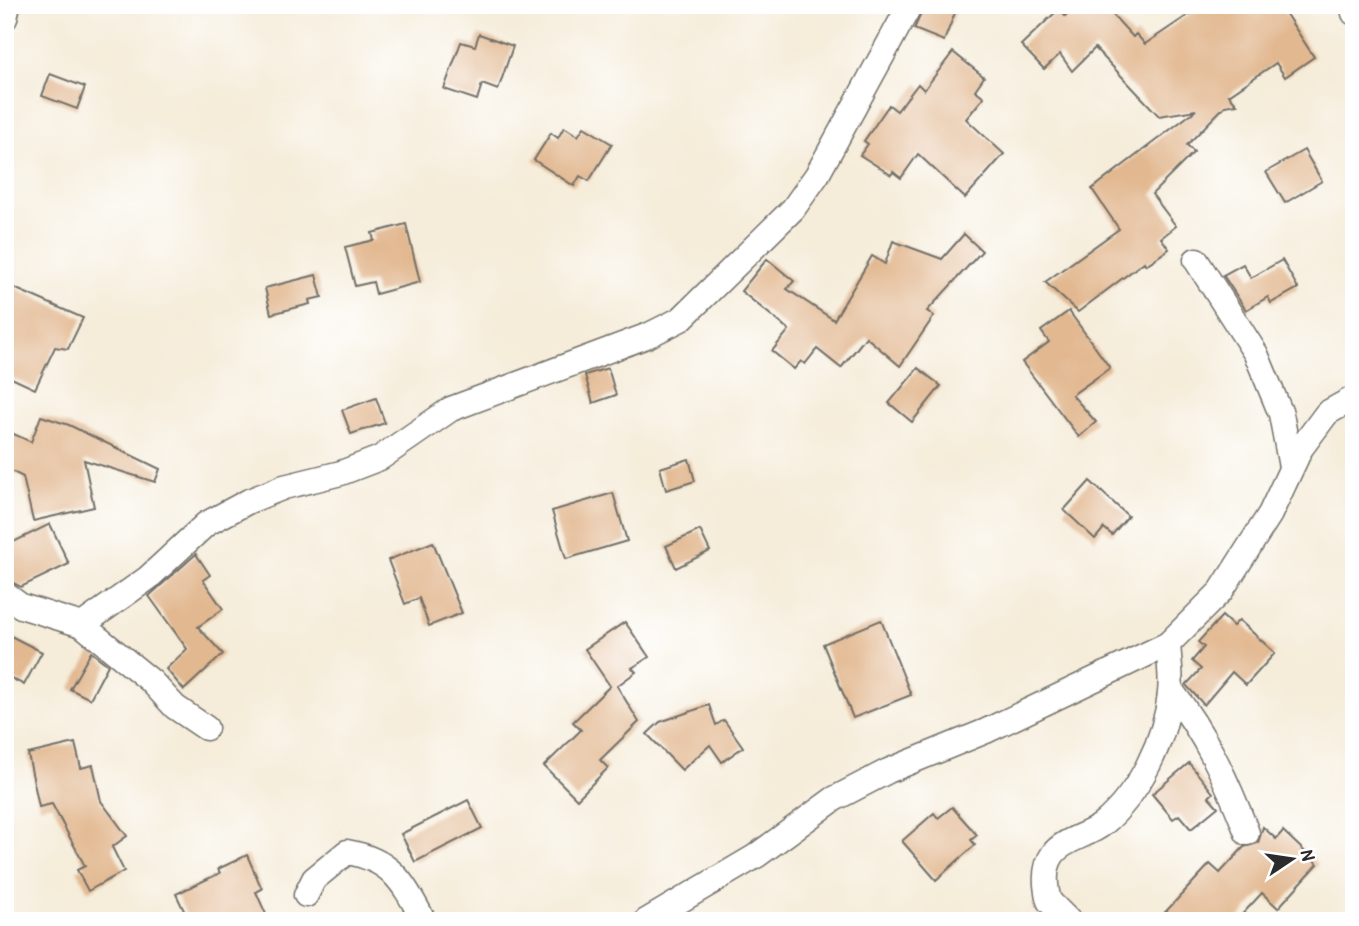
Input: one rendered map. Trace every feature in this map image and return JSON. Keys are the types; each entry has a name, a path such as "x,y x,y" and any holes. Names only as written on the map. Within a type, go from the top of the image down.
{"street":[{"path":"5,18 8,5"},
{"path":"82,625 148,578 206,524 249,502 285,487 341,473 380,458 451,409 649,335 681,319 793,209 817,175 910,5"},
{"path":"1352,5 1354,13"},
{"path":"1196,260 1256,354 1281,414 1291,467"},
{"path":"646,921 757,856 834,799 888,771 986,731 1168,644 1221,591 1270,513 1291,467 1327,413 1354,398"},
{"path":"5,594 21,606 82,625 151,681 175,707 206,728"},
{"path":"1069,921 1049,901 1045,878 1047,866 1053,853 1092,832 1114,814 1132,789 1166,724 1171,690 1168,644"},
{"path":"1171,690 1198,725 1210,747 1247,833"},
{"path":"306,895 314,878 347,852 370,856 387,865 401,881 424,921"}],"building":[{"path":"925,5 958,5 944,41 914,29"},
{"path":"1076,5 1104,5 1133,37 1136,34 1145,44 1203,5 1280,5 1314,57 1285,77 1276,63 1229,95 1237,104 1225,106 1187,145 1194,152 1152,194 1176,226 1161,238 1169,249 1146,265 1144,262 1078,312 1045,282 1119,229 1092,189 1196,110 1159,116 1095,48 1072,71 1060,54 1044,69 1021,45 1059,9 1065,16"},
{"path":"479,34 513,46 498,90 482,84 477,100 444,89 461,42 475,46"},
{"path":"953,52 984,77 975,90 984,97 966,119 1004,154 965,198 918,154 901,178 893,172 891,175 860,155 868,144 864,141 889,105 897,111 918,84 924,90"},
{"path":"50,74 85,87 77,109 42,96"},
{"path":"564,127 578,136 584,127 612,144 589,181 580,176 574,186 534,160 551,133 558,138"},
{"path":"1304,150 1322,181 1285,203 1266,172"},
{"path":"406,224 420,282 376,294 373,282 355,286 345,247 374,240 372,233"},
{"path":"964,234 982,251 927,311 934,316 900,366 866,337 841,368 817,349 805,364 801,361 794,369 772,351 789,330 741,291 767,259 794,281 787,289 834,320 872,256 885,264 893,241 942,259"},
{"path":"1282,260 1298,288 1271,303 1268,297 1246,310 1223,275 1243,264 1251,278"},
{"path":"316,275 322,297 309,300 310,304 271,314 265,288"},
{"path":"5,284 83,318 68,349 55,347 35,389 5,375"},
{"path":"1069,311 1110,368 1072,395 1096,422 1079,437 1022,362 1049,342 1041,331"},
{"path":"608,368 616,395 593,403 585,375"},
{"path":"918,368 941,386 912,422 889,403"},
{"path":"376,398 385,423 351,434 342,410"},
{"path":"41,416 69,425 160,469 155,482 84,460 94,507 33,521 23,477 5,468 5,430 31,442"},
{"path":"689,459 695,481 666,490 660,468"},
{"path":"1090,481 1128,516 1112,535 1104,528 1095,539 1064,510"},
{"path":"613,493 627,541 566,559 552,511"},
{"path":"50,524 69,564 21,587 5,579 5,546"},
{"path":"700,530 710,551 676,568 666,546"},
{"path":"433,542 462,613 429,626 419,598 405,604 388,560"},
{"path":"196,554 210,575 203,580 223,609 198,627 223,654 184,690 166,669 187,649 149,596"},
{"path":"1222,616 1233,626 1239,620 1275,653 1246,685 1232,672 1204,705 1186,685 1201,669 1192,661 1204,647 1198,642"},
{"path":"881,620 911,695 853,718 823,644"},
{"path":"625,622 649,657 632,668 636,672 617,686 639,722 600,760 608,768 577,799 544,766 581,730 573,722 610,686 585,649"},
{"path":"5,633 42,652 24,685 5,675"},
{"path":"91,652 108,665 90,699 70,689"},
{"path":"709,705 716,725 724,720 743,747 722,762 710,745 682,770 647,734 660,722"},
{"path":"75,743 81,768 93,765 101,801 127,836 112,847 124,871 88,891 77,870 85,866 52,804 39,807 28,754"},
{"path":"1189,763 1213,793 1209,797 1218,807 1191,829 1179,815 1173,819 1152,794"},
{"path":"468,800 482,828 415,862 401,834"},
{"path":"952,807 977,835 971,840 975,845 936,880 902,841 934,813 938,818"},
{"path":"1263,827 1276,839 1283,831 1318,864 1278,908 1262,893 1236,921 1157,921 1210,864 1220,873 1244,847 1258,843"},
{"path":"247,855 262,889 256,892 269,921 189,921 176,894 220,873 218,869"}]}
